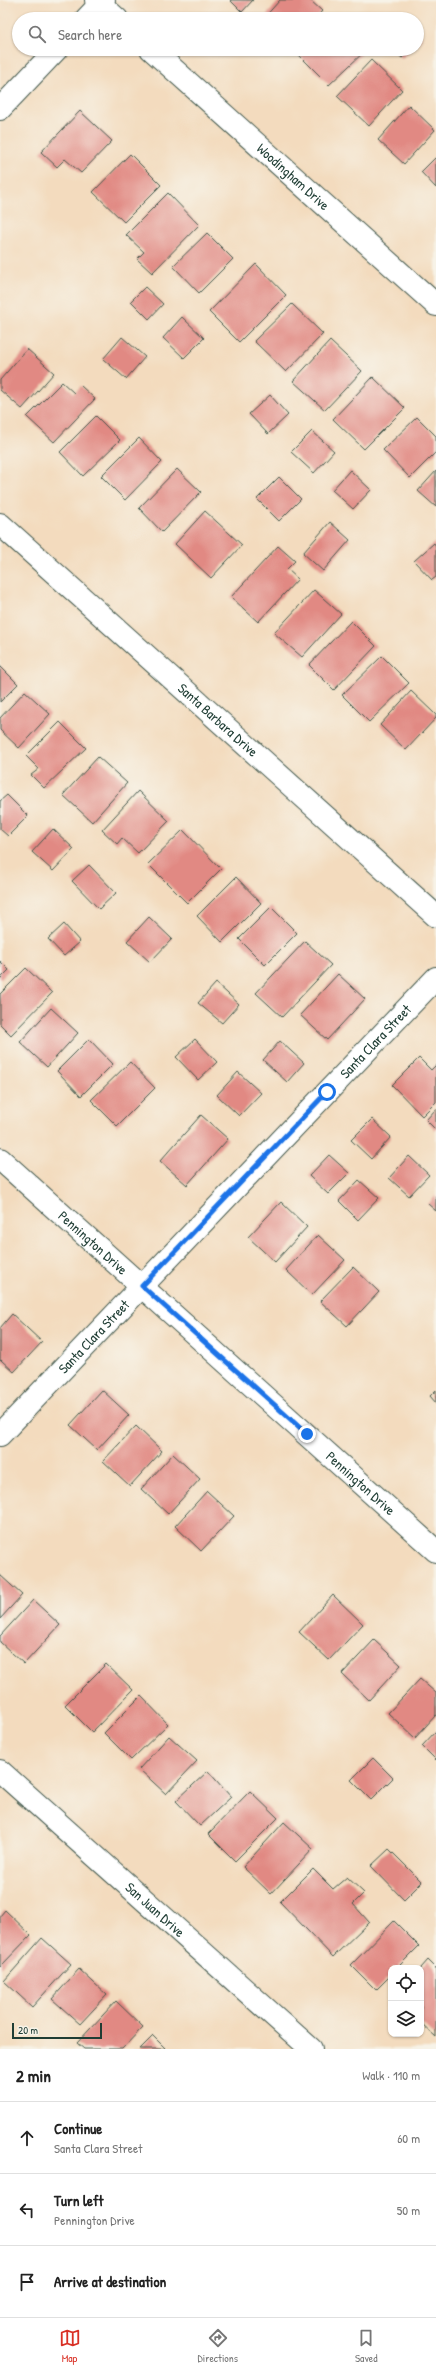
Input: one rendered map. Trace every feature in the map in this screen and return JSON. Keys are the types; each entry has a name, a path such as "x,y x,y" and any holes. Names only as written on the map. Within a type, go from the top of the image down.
{"street":[{"path":"96,6 106,12"},
{"path":"0,109 50,56"},
{"name":"Woodingham Drive","path":"159,56 436,305"},
{"name":"Santa Barbara Drive","path":"0,524 436,916"},
{"name":"Santa Clara Street","path":"0,1435 436,978"},
{"name":"Pennington Drive","path":"0,1159 436,1551"},
{"name":"San Juan Drive","path":"0,1770 310,2049"}],"building":[{"path":"230,0 253,0 242,12"},
{"path":"280,0 310,0 322,11 321,12 269,12"},
{"path":"300,56 360,56 329,85"},
{"path":"371,60 402,90 369,126 337,96"},
{"path":"409,105 435,130 404,164 378,140"},
{"path":"80,111 112,141 81,173 65,159 57,167 41,152"},
{"path":"130,154 161,185 124,222 93,192"},
{"path":"436,157 436,188 421,172"},
{"path":"168,193 199,225 152,273 137,259 144,252 126,235"},
{"path":"207,233 233,259 199,293 173,266"},
{"path":"256,264 286,295 239,342 209,312"},
{"path":"145,287 163,304 149,319 131,301"},
{"path":"292,304 323,334 286,372 254,341"},
{"path":"182,317 204,338 184,358 163,338"},
{"path":"122,337 145,357 126,379 103,359"},
{"path":"330,341 362,371 325,410 293,381"},
{"path":"27,349 54,373 22,409 0,390 0,380"},
{"path":"373,377 405,408 364,449 333,419"},
{"path":"62,382 74,393 81,386 95,399 54,442 27,417"},
{"path":"270,395 288,415 268,434 249,414"},
{"path":"96,416 120,440 83,476 60,452"},
{"path":"417,417 436,436 436,452 410,478 383,450"},
{"path":"312,431 334,451 314,473 291,452"},
{"path":"139,438 162,462 125,500 101,476"},
{"path":"177,469 201,492 162,532 139,508"},
{"path":"350,470 371,490 353,509 332,490"},
{"path":"436,471 436,507 418,491"},
{"path":"279,477 301,499 279,521 257,499"},
{"path":"205,511 242,545 211,578 175,544"},
{"path":"330,522 350,540 323,571 303,553"},
{"path":"434,543 436,546 436,577 432,580 414,561"},
{"path":"278,546 295,561 287,569 298,579 258,622 231,597"},
{"path":"314,590 341,614 302,657 274,633"},
{"path":"351,621 376,646 334,690 309,665"},
{"path":"382,656 409,683 369,722 342,695"},
{"path":"0,666 18,684 0,702"},
{"path":"25,691 50,714 19,748 0,730 0,718"},
{"path":"411,691 436,715 436,718 406,750 380,725"},
{"path":"60,722 86,748 44,788 31,775 39,769 26,756"},
{"path":"98,757 127,783 92,822 63,795"},
{"path":"138,791 169,821 138,853 122,838 117,844 102,830"},
{"path":"7,795 28,816 8,836 0,829 0,801"},
{"path":"53,829 74,849 53,871 32,852"},
{"path":"183,830 221,869 187,903 148,864"},
{"path":"89,865 116,893 99,909 72,881"},
{"path":"236,877 261,903 222,942 197,916"},
{"path":"271,907 297,933 265,965 239,939"},
{"path":"149,917 172,939 150,962 127,941"},
{"path":"64,924 80,942 64,956 48,939"},
{"path":"305,941 331,965 282,1017 256,993"},
{"path":"0,961 9,970 0,979"},
{"path":"26,968 52,993 11,1035 0,1024 0,994"},
{"path":"338,974 365,999 327,1040 300,1015"},
{"path":"216,983 239,1004 222,1023 198,1003"},
{"path":"51,1008 78,1033 47,1067 20,1042"},
{"path":"89,1039 113,1064 81,1096 57,1071"},
{"path":"195,1039 217,1062 198,1080 176,1057"},
{"path":"280,1041 304,1063 287,1082 263,1060"},
{"path":"419,1058 431,1070 436,1065 436,1102 422,1116 392,1085"},
{"path":"130,1062 155,1088 117,1126 91,1100"},
{"path":"238,1072 261,1093 239,1116 217,1095"},
{"path":"436,1109 436,1130 426,1120"},
{"path":"201,1115 228,1139 187,1185 160,1161"},
{"path":"372,1119 391,1137 371,1159 351,1140"},
{"path":"329,1155 349,1173 328,1194 309,1176"},
{"path":"409,1156 429,1175 409,1196 389,1178"},
{"path":"359,1180 379,1198 358,1220 339,1201"},
{"path":"436,1196 436,1211 428,1204"},
{"path":"281,1202 307,1227 275,1262 248,1237"},
{"path":"318,1235 345,1260 312,1295 286,1270"},
{"path":"353,1267 379,1292 347,1326 320,1301"},
{"path":"12,1314 42,1342 14,1372 1,1360 0,1361 0,1328"},
{"path":"102,1390 129,1415 97,1450 70,1425"},
{"path":"436,1390 436,1403 430,1396"},
{"path":"136,1426 162,1451 130,1486 103,1461"},
{"path":"173,1454 200,1479 168,1514 141,1489"},
{"path":"207,1491 234,1516 201,1551 175,1526"},
{"path":"0,1575 22,1595 0,1619"},
{"path":"333,1595 363,1624 329,1660 299,1632"},
{"path":"33,1600 60,1625 24,1664 0,1642 0,1636"},
{"path":"374,1640 401,1665 369,1700 342,1674"},
{"path":"106,1664 133,1690 92,1732 65,1705"},
{"path":"420,1679 436,1693 436,1715 415,1738 388,1713"},
{"path":"141,1696 168,1724 131,1760 104,1733"},
{"path":"436,1731 436,1760 422,1746"},
{"path":"169,1736 197,1761 166,1794 139,1769"},
{"path":"373,1758 393,1778 371,1800 351,1780"},
{"path":"208,1771 231,1797 200,1826 176,1801"},
{"path":"250,1791 278,1818 235,1861 208,1834"},
{"path":"284,1822 313,1849 271,1894 243,1867"},
{"path":"389,1849 422,1882 404,1900 371,1866"},
{"path":"313,1869 333,1889 347,1877 364,1893 353,1904 369,1922 333,1957 280,1902"},
{"path":"5,1910 31,1935 0,1967 0,1916"},
{"path":"394,1921 419,1946 400,1965 388,1965 388,1978 376,1990 351,1965"},
{"path":"42,1938 71,1964 32,2007 4,1981"},
{"path":"428,1960 436,1968 436,2037 424,2026 424,1965"},
{"path":"79,1969 107,1995 80,2024 52,1999"},
{"path":"116,2001 143,2027 122,2049 84,2049 77,2043"},
{"path":"153,2036 166,2049 140,2049"}],"route":[{"path":"307,1434 142,1286 327,1092"}]}
